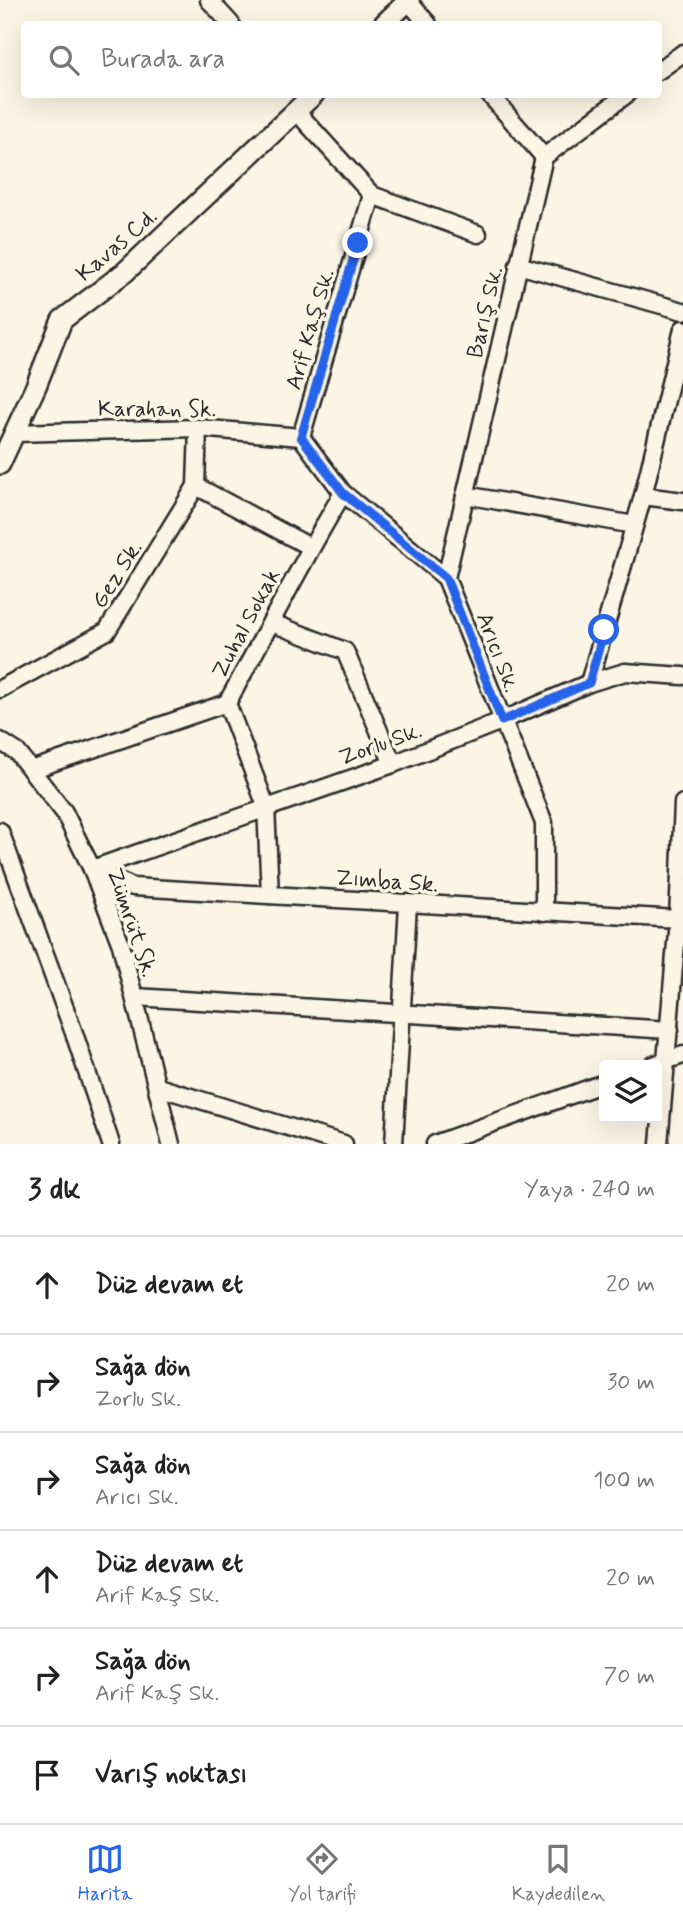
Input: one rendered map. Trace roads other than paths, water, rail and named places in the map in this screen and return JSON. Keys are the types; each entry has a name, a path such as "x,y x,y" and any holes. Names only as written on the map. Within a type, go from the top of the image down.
{"street":[{"path":"209,0 228,21"},
{"path":"387,21 408,1 425,21"},
{"path":"662,69 683,53"},
{"path":"492,98 544,157 622,98"},
{"path":"303,101 372,195 478,234"},
{"name":"Kavas Cd.","path":"0,464 36,386 62,320 125,272 303,101"},
{"name":"Barış Sk.","path":"446,578 544,157"},
{"name":"Arif Kaş Sk.","path":"301,437 372,195"},
{"path":"518,265 683,311"},
{"path":"589,683 643,496 683,329"},
{"name":"Karahan Sk.","path":"14,433 198,428 301,437"},
{"name":"Gez Sk.","path":"0,689 107,631 196,486 198,428"},
{"path":"301,437 343,493"},
{"path":"196,486 310,547"},
{"name":"Zuhal Sokak","path":"31,770 227,703 310,547 343,493"},
{"name":"Arıcı Sk.","path":"343,493 446,578 544,823 544,912"},
{"path":"465,495 634,525"},
{"path":"643,496 683,502"},
{"path":"272,622 345,651 393,764"},
{"name":"Zorlu Sk.","path":"92,869 266,806 393,764 589,683 625,672 683,676"},
{"path":"227,703 266,806 270,895"},
{"name":"Zümrüt Sk.","path":"0,741 17,752 64,813 92,869 121,945 171,1144"},
{"path":"659,1144 681,918 683,803"},
{"path":"0,831 74,1033 111,1144"},
{"name":"Zımba Sk.","path":"92,869 134,887 681,918"},
{"path":"394,1144 408,904"},
{"path":"135,998 670,1030"},
{"path":"435,1144 599,1085"},
{"path":"158,1087 344,1144"}]}
